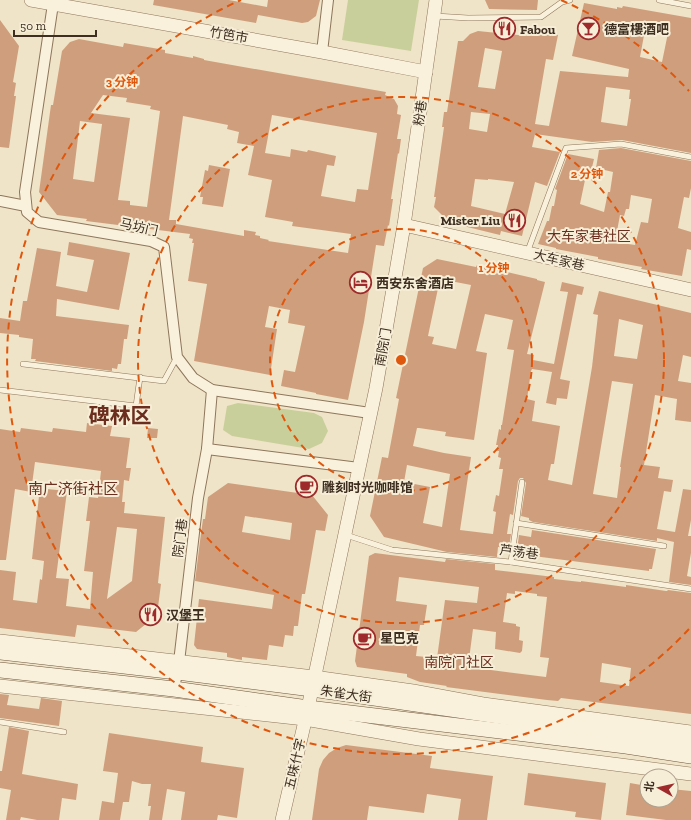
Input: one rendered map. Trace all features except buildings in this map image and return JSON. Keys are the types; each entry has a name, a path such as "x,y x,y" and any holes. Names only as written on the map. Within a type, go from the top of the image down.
{"main road":[{"name":"朱雀大街","path":"0,652 178,667 313,683 691,744"},
{"name":"朱雀大街","path":"0,670 174,689 307,713 626,746 691,756"}],"street":[{"name":"竹笆市","path":"31,0 426,72"},
{"path":"322,52 328,0"},
{"name":"粉巷","path":"404,225 436,0"},
{"path":"0,201 26,206 25,192 53,4"},
{"name":"马坊门","path":"26,206 27,212 39,222 152,241 164,246 177,357"},
{"name":"大车家巷","path":"404,225 691,290"},
{"name":"南院门","path":"307,713 376,388 404,225"},
{"path":"177,357 193,378 212,390 370,414"},
{"name":"院门巷","path":"174,689 178,667 198,498 207,449 212,390"},
{"path":"207,449 359,468"},
{"path":"0,641 178,667"},
{"path":"313,683 413,691 483,704 691,732"},
{"path":"0,686 307,713 418,739 691,774"},
{"name":"五味什字","path":"282,820 307,713"}],"lane":[{"path":"434,16 468,18 541,17 562,2 570,0"},
{"path":"659,0 691,6"},
{"path":"527,252 566,148 621,144 691,157"},
{"path":"23,364 164,381 177,357"},
{"path":"0,390 136,406 140,377"},
{"path":"510,562 522,482"},
{"path":"516,523 664,546"},
{"name":"芦荡巷","path":"345,535 392,550 510,562 691,589"},
{"path":"0,722 64,732"}],"green space":[{"path":"348,0 419,0 411,51 342,40"},
{"path":"238,403 314,413 322,417 328,431 322,443 309,449 232,436 223,430 227,406"}],"place":[{"name":"Fabou","path":"505,29"},
{"name":"德富樓酒吧","path":"588,29"},
{"name":"Mister Liu","path":"515,220"},
{"name":"西安东舍酒店","path":"360,283"},
{"name":"雕刻时光咖啡馆","path":"307,487"},
{"name":"汉堡王","path":"150,615"},
{"name":"星巴克","path":"364,638"}],"district":[{"name":"大车家巷社区","path":"589,236"},
{"name":"碑林区","path":"120,415"},
{"name":"南广济街社区","path":"73,489"},
{"name":"南院门社区","path":"459,662"}]}
